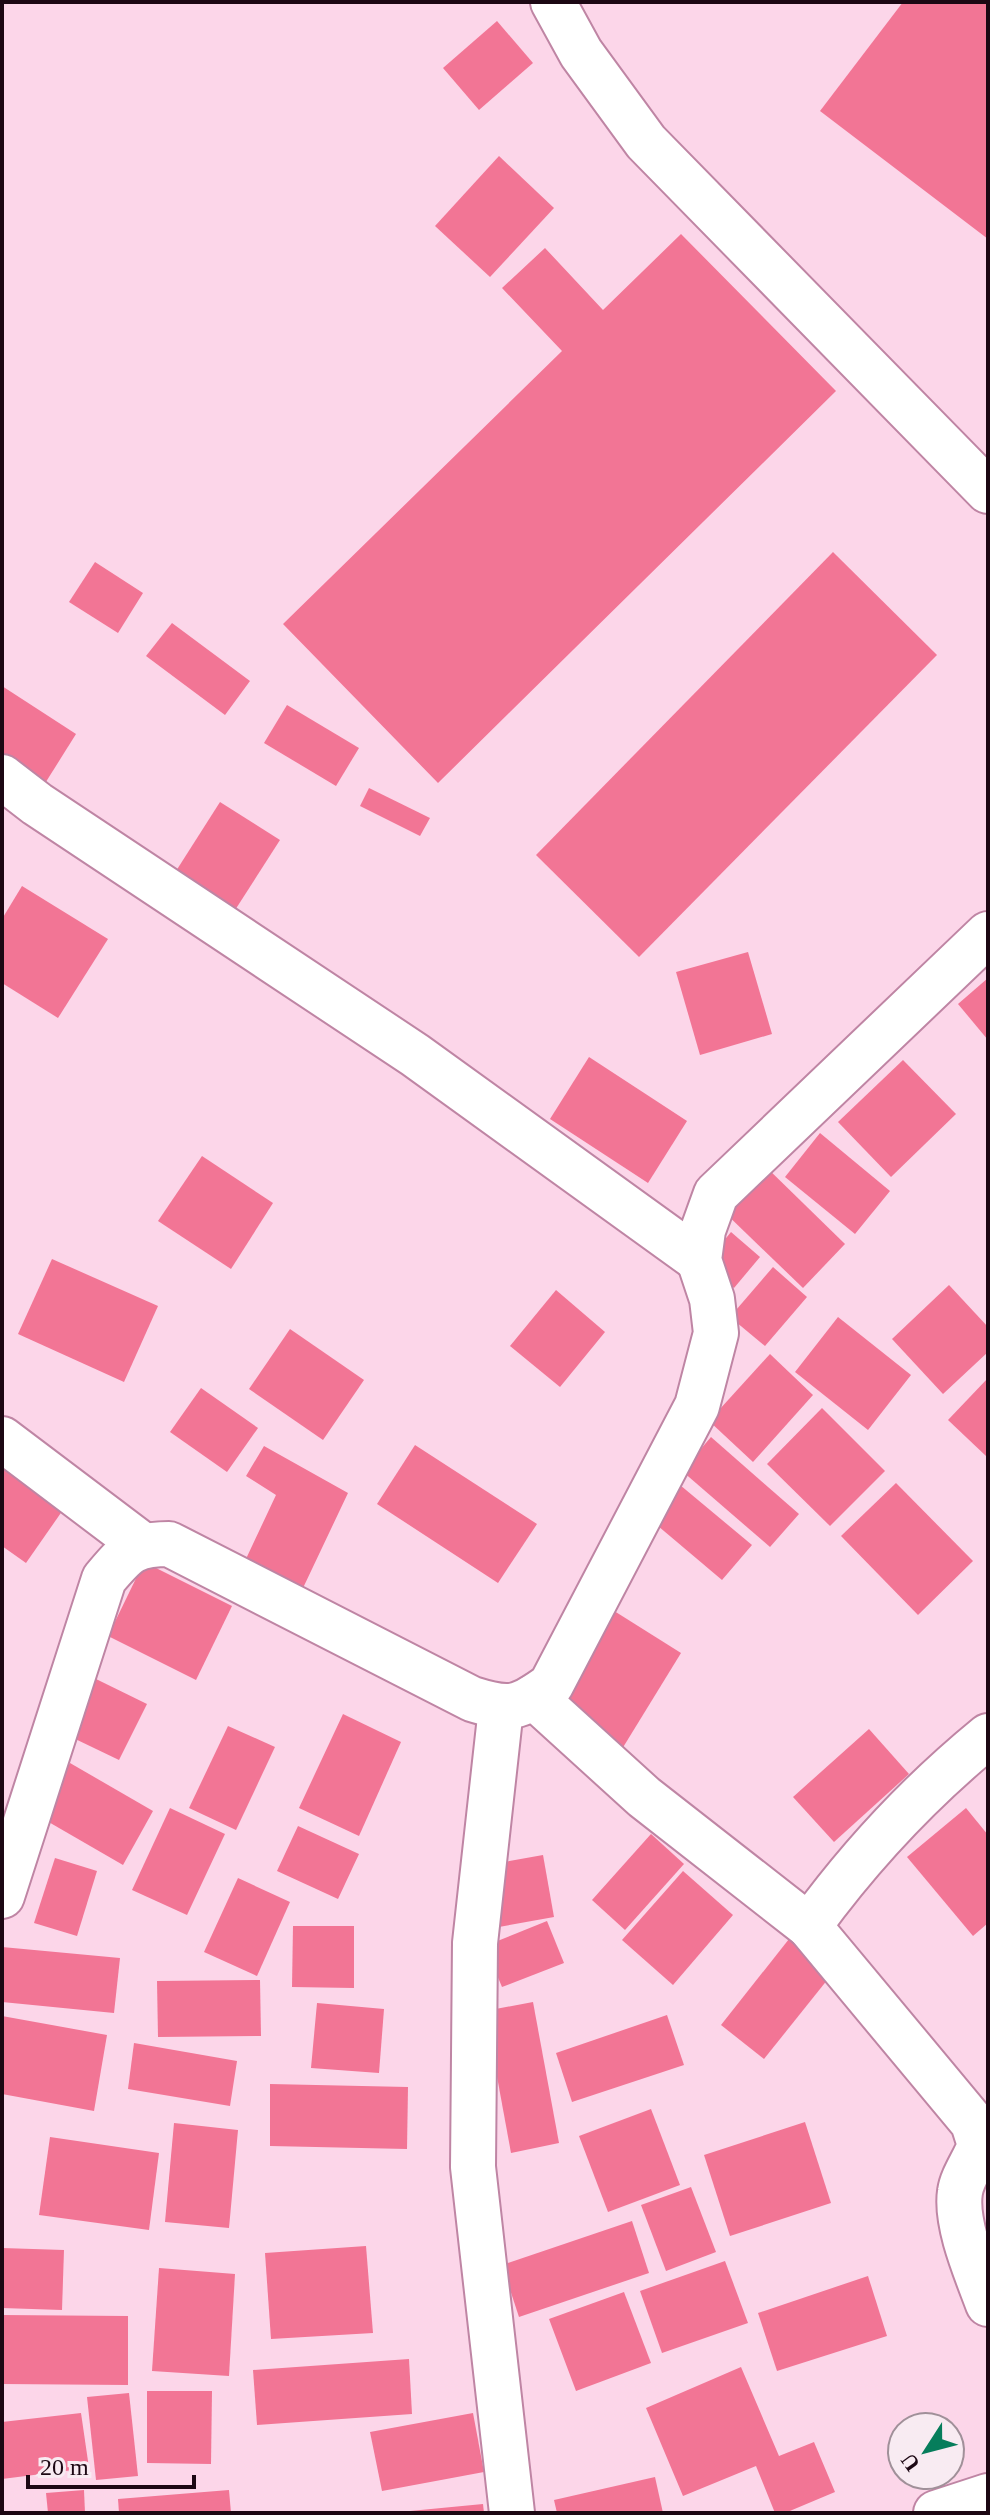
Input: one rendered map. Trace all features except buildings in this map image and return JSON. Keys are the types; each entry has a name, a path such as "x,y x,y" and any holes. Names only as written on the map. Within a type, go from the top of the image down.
{"street":[{"path":"553,2 581,53 646,142 988,491"},
{"path":"2,777 37,804 415,1055 699,1260"},
{"path":"517,1703 551,1685 697,1406 716,1333 712,1299 699,1260 703,1230 716,1194 988,934"},
{"path":"2,1439 141,1544"},
{"path":"2,1896 104,1579 123,1556 141,1544 169,1544 472,1699 517,1703 809,1926 973,2123 980,2145 960,2190 960,2208 970,2254 988,2304"},
{"path":"512,2513 473,2167 475,1943 517,1703"},
{"path":"809,1926 844,1880 949,1768 988,1736"},
{"path":"936,2513 988,2496"}]}
